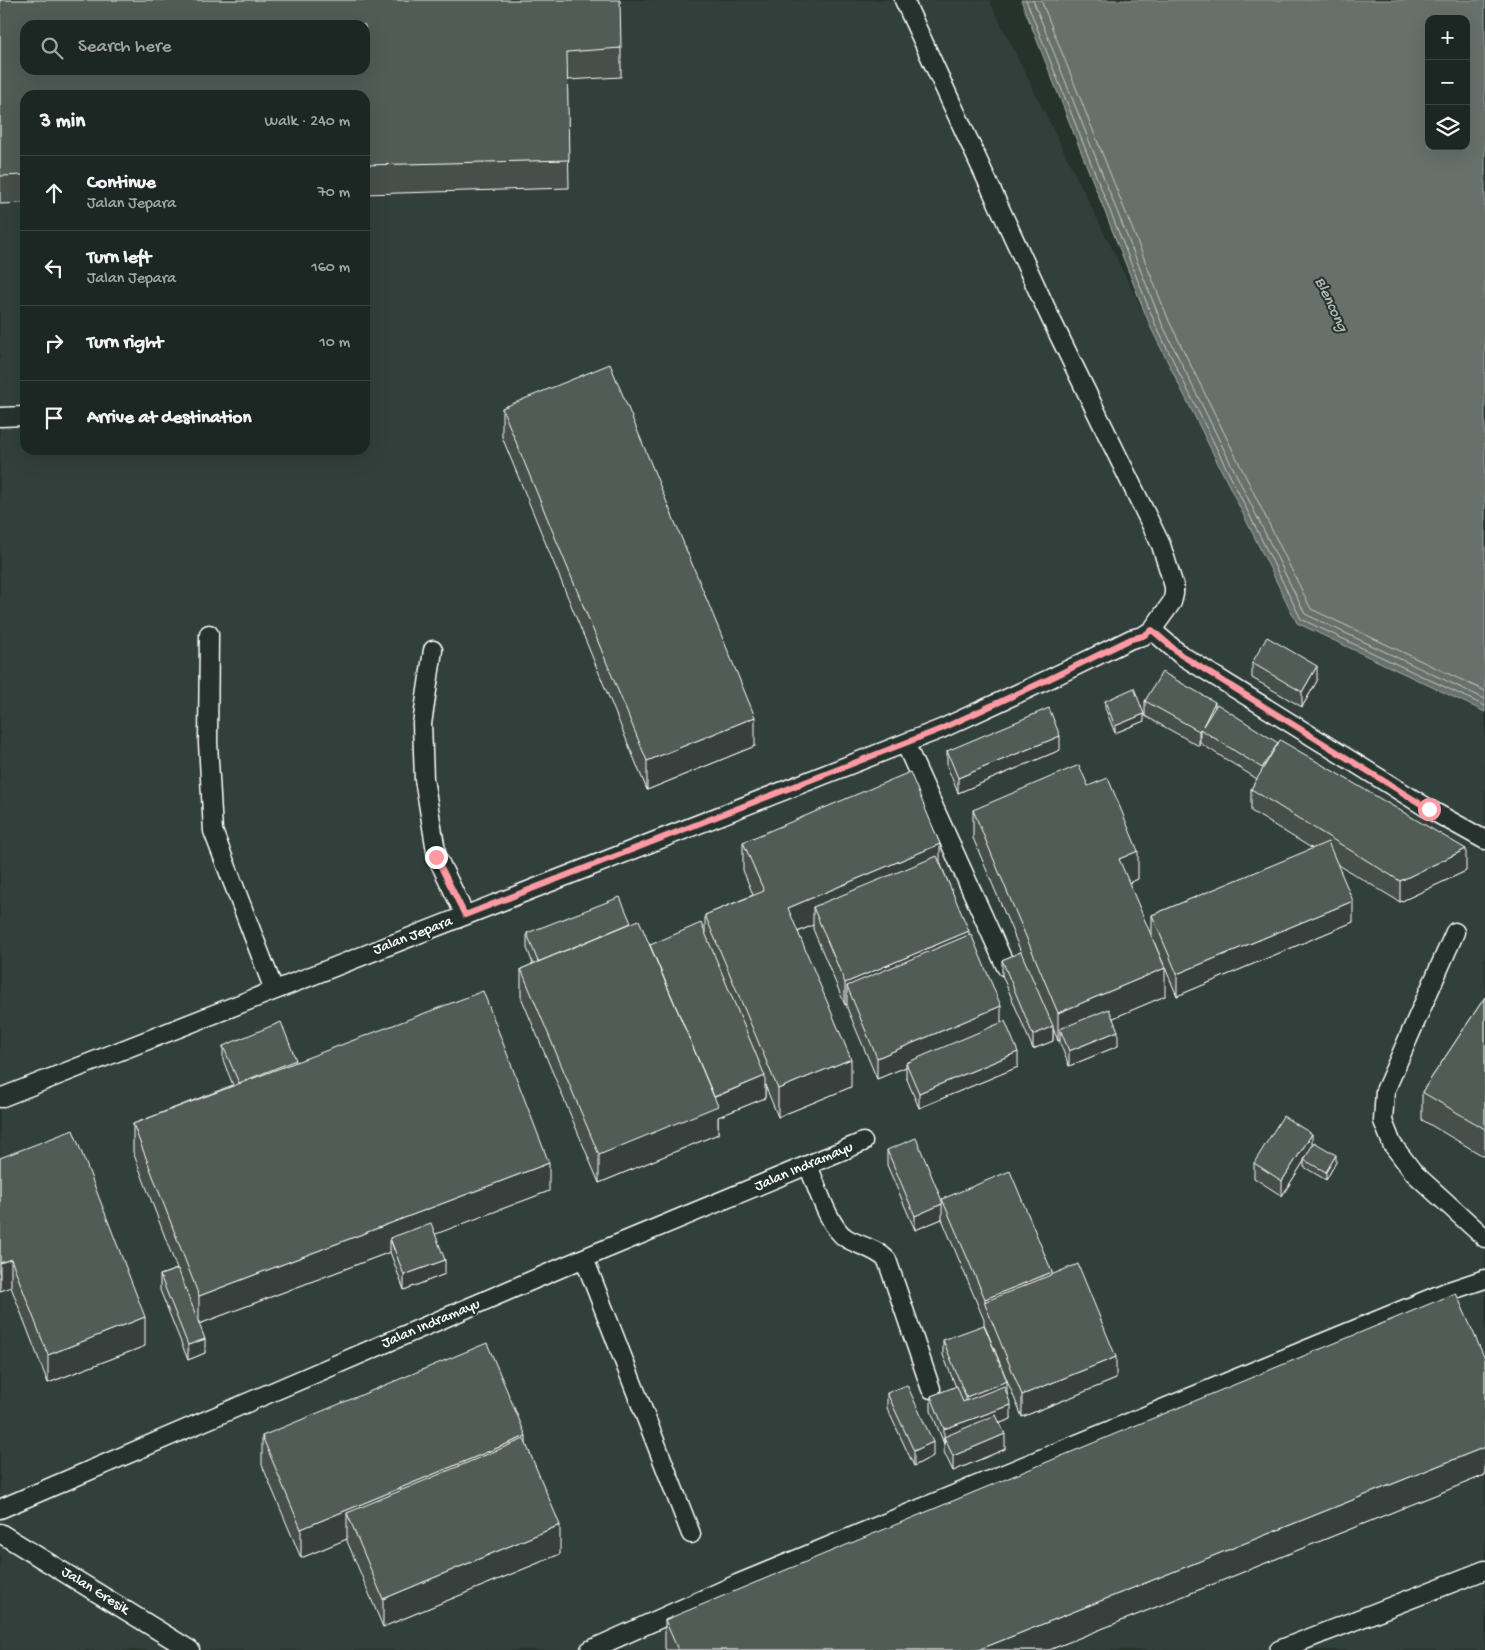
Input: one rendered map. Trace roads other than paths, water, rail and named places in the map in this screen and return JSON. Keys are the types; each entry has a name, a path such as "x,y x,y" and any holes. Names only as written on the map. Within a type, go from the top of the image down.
{"lane":[{"path":"904,0 1050,317 1160,545 1174,586 1174,594 1172,602 1152,630 1181,655 1429,809 1485,840"},
{"path":"0,417 20,416"},
{"name":"Jalan Jepara","path":"0,1098 941,729 1131,639 1143,636 1152,630"},
{"path":"209,634 208,743 213,831 274,990"},
{"path":"433,650 422,724 424,779 436,857 465,915"},
{"path":"905,743 1006,967"},
{"path":"1455,932 1385,1091 1383,1121 1392,1144 1414,1172 1485,1238"},
{"name":"Jalan Indramayu","path":"0,1509 584,1258 863,1142"},
{"path":"808,1165 836,1230 848,1239 880,1253 888,1260 931,1389"},
{"path":"584,1258 692,1534"},
{"path":"590,1650 746,1581 1446,1292 1485,1279"},
{"name":"Jalan Gresik","path":"0,1533 190,1650"},
{"path":"1280,1650 1485,1570"}],"water":[{"name":"Blencong","path":"1021,0 1485,0 1485,712 1297,623 1151,328"}]}
